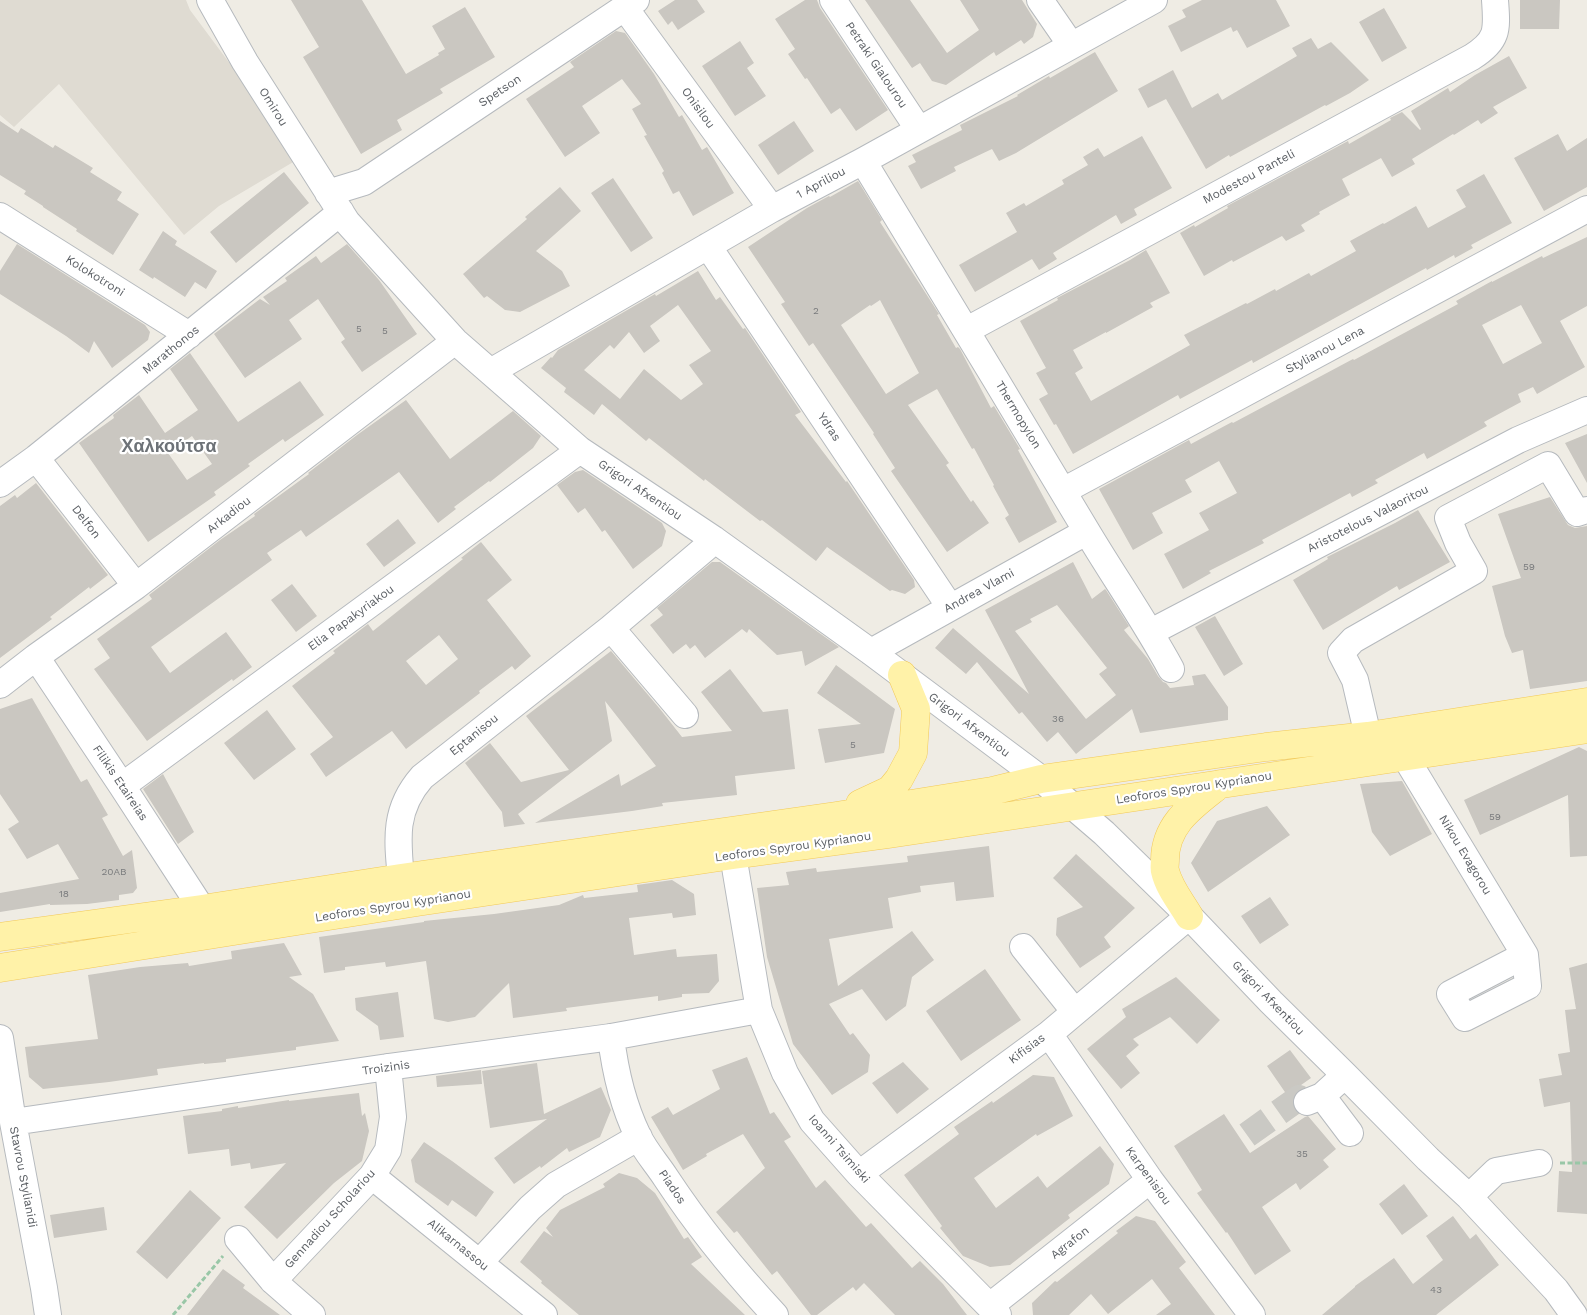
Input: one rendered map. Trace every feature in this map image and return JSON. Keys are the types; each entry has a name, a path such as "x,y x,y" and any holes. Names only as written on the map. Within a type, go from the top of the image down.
{"main road":[{"path":"836,816 890,790 900,779 913,753 916,709 902,675"},
{"name":"Leoforos Spyrou Kyprianou","path":"0,937 836,816 992,791 1040,779 1266,747 1368,736 1587,702"},
{"name":"Leoforos Spyrou Kyprianou","path":"0,968 407,903 733,854 889,834 1404,755 1587,729"},
{"path":"1189,916 1170,886 1164,870 1165,847 1174,827 1186,811 1221,784"}],"street":[{"name":"Petraki Gialourou","path":"833,0 919,130"},
{"path":"1040,0 1072,45"},
{"name":"1 Apriliou","path":"492,371 772,209 863,161 1154,0"},
{"name":"Modestou Panteli","path":"967,330 1477,54 1491,42 1496,25 1495,0"},
{"name":"Omirou","path":"219,3 245,62 339,209"},
{"name":"Spetson","path":"339,209 364,182 630,4"},
{"name":"Onisilou","path":"630,4 772,209"},
{"name":"Thermopylon","path":"863,161 967,330 1086,532 1151,632 1171,669"},
{"name":"Marathonos","path":"2,478 36,458 189,335 339,209"},
{"name":"Grigori Afxentiou","path":"339,209 455,341 492,371 580,450 715,540 872,652 1040,779 1104,833 1189,916 1271,1002 1469,1197 1556,1290 1574,1315"},
{"name":"Stylianou Lena","path":"1063,491 1587,209"},
{"name":"Kolokotroni","path":"0,216 189,335"},
{"name":"Ydras","path":"708,246 950,607"},
{"name":"Arkadiou","path":"0,685 136,586 455,341"},
{"name":"Aristotelous Valaoritou","path":"1151,632 1518,440 1587,410"},
{"name":"Elia Papakyriakou","path":"122,786 580,450"},
{"name":"Delfon","path":"36,458 136,586"},
{"path":"1368,736 1355,680 1341,654 1353,640 1474,571 1458,543 1448,518 1548,465 1576,513 1587,510"},
{"name":"Andrea Vlami","path":"872,652 1086,532"},
{"name":"Eptanisou","path":"401,878 398,848 399,823 410,790 422,777 610,628 715,540"},
{"path":"610,628 685,714"},
{"name":"Filikis Etaireias","path":"36,657 202,909"},
{"name":"Nikou Evagorou","path":"1404,755 1525,956"},
{"name":"Ioanni Tsimiski","path":"733,854 760,1010 785,1073 812,1121 859,1174 994,1310"},
{"name":"Kifisias","path":"859,1174 1048,1034 1189,916"},
{"path":"1023,947 1075,1012"},
{"name":"Troizinis","path":"13,1122 388,1067 611,1037 760,1010"},
{"name":"Karpenisiou","path":"1048,1034 1150,1180 1252,1315"},
{"name":"Piados","path":"611,1037 615,1064 624,1100 638,1137 688,1212 741,1278 775,1315"},
{"name":"Stavrou Stylianidi","path":"0,1038 13,1122 48,1315"},
{"name":"Gennadiou Scholariou","path":"273,1281 372,1176 388,1150 393,1117 388,1067"},
{"path":"1346,1075 1314,1099 1350,1133"},
{"path":"480,1262 530,1208 556,1185 638,1137"},
{"path":"1469,1197 1496,1171 1539,1163"},
{"name":"Alikarnassou","path":"372,1176 544,1315"},
{"name":"Agrafon","path":"994,1310 1150,1180"},
{"path":"238,1238 273,1281 312,1315"},
{"name":"Grigori Afxentiou","path":"1556,1290 1587,1305"}],"path":[{"path":"173,1315 238,1238"}],"shaded area":[{"path":"0,0 186,0 190,10 300,158 219,206 184,235 59,84 14,127 0,115"}],"building":[{"path":"291,0 362,0 406,74 439,55 438,53 445,49 432,26 465,7 495,57 440,89 443,93 397,120 402,130 361,154 303,57 319,47"},
{"path":"675,0 697,0 705,12 678,30 672,21 668,25 658,11"},
{"path":"805,0 817,0 820,8 888,110 856,131 840,108 831,114 788,54 795,49 775,19"},
{"path":"865,0 910,0 947,53 979,30 960,0 1022,0 1037,24 1033,37 1024,44 1021,40 996,56 994,52 946,85 932,81 920,63 912,68"},
{"path":"1202,0 1276,0 1290,26 1247,48 1237,30 1233,32 1231,27 1181,52 1168,26 1186,17 1182,10"},
{"path":"1520,0 1560,0 1559,29 1520,29"},
{"path":"1384,8 1407,48 1382,62 1359,22"},
{"path":"616,31 625,33 654,74 679,117 682,115 702,150 707,147 734,193 693,216 679,191 673,194 662,173 664,171 644,136 647,135 632,109 641,104 622,79 582,106 600,133 565,157 526,99 574,67 570,62"},
{"path":"1311,38 1318,49 1331,42 1369,80 1350,93 1230,157 1229,155 1206,169 1166,99 1148,108 1138,89 1173,70 1192,108 1218,93 1222,100 1297,56 1292,48"},
{"path":"740,41 754,63 747,68 766,96 735,116 702,66"},
{"path":"1095,52 1118,91 1016,153 999,161 992,149 954,167 956,171 921,189 908,166 916,162 912,155 962,130 960,125 1018,96 1049,76 1050,78"},
{"path":"1509,56 1527,88 1493,107 1498,113 1481,124 1478,120 1453,134 1412,159 1415,164 1392,177 1381,158 1342,179 1350,195 1319,212 1320,214 1301,225 1305,231 1286,241 1282,236 1204,276 1180,233 1194,225 1195,227 1228,208 1227,206 1348,141 1349,144 1402,112 1420,130 1411,111 1448,88 1450,92"},
{"path":"0,121 18,133 21,128 53,148 55,145 93,168 90,172 122,192 117,200 139,214 113,255 24,194 26,191 0,175"},
{"path":"794,121 814,151 778,175 758,145"},
{"path":"1558,134 1567,151 1587,138 1587,187 1544,211 1514,158"},
{"path":"1142,136 1172,188 1134,209 1137,215 1121,224 1116,215 1053,253 1057,259 1039,270 1032,259 975,292 959,265 1017,232 1006,213 1024,203 1026,206 1064,184 1062,180 1088,165 1083,157 1098,148 1104,157"},
{"path":"284,172 309,203 236,263 210,232"},
{"path":"1484,174 1512,223 1471,245 1473,248 1455,258 1454,255 1427,270 1426,268 1253,363 1252,360 1180,399 1178,395 1073,454 1039,399 1048,394 1036,373 1046,368 1020,321 1058,300 1057,298 1146,250 1170,293 1150,303 1153,307 1073,350 1083,368 1075,373 1091,401 1190,345 1184,335 1309,273 1311,276 1356,251 1350,241 1383,223 1416,206 1428,228 1466,207 1456,190"},
{"path":"613,178 653,238 631,252 591,193"},
{"path":"858,181 882,220 880,222 939,314 937,315 956,348 960,349 991,408 994,406 1020,449 1018,450 1057,522 1019,543 1005,518 1009,515 994,485 974,448 972,449 937,389 908,405 949,463 946,465 971,502 973,500 989,523 947,552 891,471 895,468 874,433 813,343 809,346 781,304 785,302 748,247 807,208","holes":["880,300 919,373 886,394 841,325"]},
{"path":"560,187 581,211 536,251 562,271 570,286 520,312 505,310 487,296 484,298 463,274 527,219 525,217"},
{"path":"163,231 177,241 175,245 217,271 206,289 195,282 185,297 154,277 153,279 139,270"},
{"path":"1587,237 1587,306 1560,321 1585,367 1537,394 1533,387 1518,394 1521,402 1484,422 1487,426 1427,459 1424,453 1375,480 1378,483 1352,497 1350,493 1262,540 1264,543 1209,571 1211,573 1183,589 1164,554 1209,530 1199,513 1237,493 1219,461 1185,480 1192,492 1152,513 1163,533 1133,550 1099,489 1189,440 1191,444 1233,423 1458,304 1456,301 1492,281 1542,256 1543,258","holes":["1521,305 1542,343 1503,364 1482,325"]},
{"path":"17,244 145,325 150,332 148,340 112,368 94,341 89,353 0,294 0,271"},
{"path":"347,244 379,280 417,334 362,372 341,342 345,339 318,299 289,320 302,339 245,378 214,334 260,299 270,305 263,297 287,281 285,278 316,256 321,263"},
{"path":"698,271 716,300 720,297 743,329 745,328 801,412 795,415 847,481 914,580 915,587 905,594 890,591 827,547 816,561 705,479 704,481 649,438 646,441 602,404 594,415 564,392 566,388 541,368 558,350 655,294 656,296","holes":["678,305 711,351 689,365 703,384 681,400 644,369 620,399 584,370 610,345 614,349 629,332 644,353 660,341 650,326"]},
{"path":"190,353 238,422 300,381 324,415 285,442 283,439 248,464 250,466 214,492 216,495 148,542 79,443 114,418 113,415 139,395 165,433 198,410 170,369","holes":["192,436 212,464 187,480 168,453"]},
{"path":"406,400 450,459 513,411 541,436 533,448 490,482 454,507 456,509 438,523 399,472 306,537 301,530 267,553 272,560 151,647 170,673 226,632 252,667 233,681 232,679 147,741 94,669 110,658 97,639 152,599 149,595 220,540 255,516 254,514"},
{"path":"1587,434 1587,483 1565,443"},
{"path":"583,470 662,523 666,531 662,546 633,569 605,530 602,532 585,508 578,513 557,485 575,472"},
{"path":"36,483 108,575 90,589 89,587 50,617 52,619 0,658 0,506 15,495 17,498"},
{"path":"1550,497 1568,525 1575,528 1587,526 1587,681 1530,689 1523,650 1512,653 1505,636 1492,586 1521,578 1498,514"},
{"path":"1418,510 1450,562 1399,590 1397,586 1323,630 1293,580 1328,559 1327,557"},
{"path":"398,519 416,543 384,567 366,544"},
{"path":"481,542 512,580 487,600 531,656 515,670 512,666 479,691 480,693 406,749 392,731 326,777 310,754 333,737 292,686 335,653 333,651 368,624 373,631 463,559 461,558","holes":["439,635 458,659 426,685 406,661"]},
{"path":"712,562 720,562 839,647 805,666 802,651 777,655 749,629 747,633 742,629 705,658 695,645 690,649 686,644 673,654 650,625 663,615 657,608"},
{"path":"1073,562 1092,599 1106,590 1129,626 1124,630 1148,659 1163,682 1170,688 1194,685 1192,676 1205,674 1228,707 1228,720 1140,733 1132,709 1076,754 1058,732 1047,742 1022,712 1019,714 977,662 966,674 935,648 953,628 1029,694 985,610","holes":["1057,605 1107,668 1099,674 1116,695 1086,719 1015,631 1032,622 1030,619"]},
{"path":"292,584 317,616 296,632 271,600"},
{"path":"1215,616 1243,664 1224,676 1195,627"},
{"path":"611,651 682,737 732,731 701,692 730,669 763,712 788,709 795,769 735,776 737,795 662,803 663,806 632,811 535,823 619,774 621,786 656,766 605,701 612,741 518,814 525,824 504,827 502,812 465,763 490,743 521,782 569,770 526,716"},
{"path":"836,665 895,709 884,753 825,763 818,729 861,724 817,693"},
{"path":"32,698 81,782 87,779 108,815 102,818 123,856 132,850 137,888 133,893 119,895 119,900 87,904 50,904 0,912 0,893 79,879 58,844 27,859 8,829 19,822 0,794 0,709"},
{"path":"267,710 296,749 254,780 224,743"},
{"path":"1579,747 1587,751 1587,856 1570,857 1568,795 1480,835 1464,800"},
{"path":"163,774 194,832 178,844 143,789"},
{"path":"1402,781 1432,834 1390,856 1372,832 1360,784"},
{"path":"1267,806 1290,835 1208,892 1191,863 1217,821"},
{"path":"989,846 994,897 956,901 954,882 920,886 921,892 888,898 893,928 829,939 838,986 912,931 934,960 912,977 906,1006 886,1021 862,989 829,1004 850,1035 853,1033 870,1055 868,1072 832,1095 793,1044 767,957 757,888 789,885 786,872 816,868 817,872 908,862 907,856"},
{"path":"1076,854 1135,908 1104,937 1111,947 1080,968 1056,935 1057,918 1083,907 1053,878"},
{"path":"672,880 694,894 696,915 673,918 672,913 629,918 634,955 676,949 677,957 717,954 719,981 709,993 682,994 682,997 658,1001 658,996 566,1008 567,1011 513,1018 509,983 475,1017 448,1022 434,1019 426,961 386,967 385,962 345,967 345,970 324,973 319,937 424,921 559,905 583,895 584,898 638,892 637,885"},
{"path":"1270,897 1289,925 1260,944 1241,916"},
{"path":"284,943 302,975 289,977 313,994 339,1041 296,1047 296,1050 226,1059 226,1062 157,1069 158,1075 109,1082 43,1089 29,1077 25,1047 98,1039 88,975 140,967 188,963 189,966 232,959 231,951"},
{"path":"1587,963 1587,1214 1557,1212 1559,1171 1572,1172 1570,1102 1544,1107 1539,1079 1562,1075 1558,1054 1570,1052 1565,1010 1576,1009 1569,968"},
{"path":"985,969 1021,1020 961,1061 926,1011"},
{"path":"1176,977 1220,1020 1197,1044 1170,1017 1133,1039 1139,1045 1126,1056 1140,1073 1121,1089 1087,1049 1126,1017 1122,1009"},
{"path":"398,992 404,1037 380,1040 378,1026 356,1010 355,998"},
{"path":"1290,1050 1311,1078 1287,1095 1267,1066"},
{"path":"747,1057 770,1114 774,1112 791,1137 784,1141 816,1188 825,1180 866,1227 871,1223 912,1268 920,1261 943,1284 967,1315 895,1315 864,1283 856,1291 853,1287 817,1315 811,1315 777,1271 772,1275 737,1231 734,1233 716,1212 765,1168 743,1134 706,1154 707,1156 683,1170 651,1117 668,1107 673,1115 720,1089 712,1070"},
{"path":"903,1062 929,1089 897,1114 872,1083"},
{"path":"537,1063 544,1114 601,1087 611,1110 600,1137 569,1152 567,1148 541,1168 540,1166 514,1184 494,1158 547,1119 490,1128 482,1071"},
{"path":"481,1070 482,1084 437,1087 436,1076"},
{"path":"1033,1075 1054,1077 1073,1116 1037,1136 1036,1134 974,1178 996,1208 1038,1176 1047,1188 1100,1146 1114,1164 1109,1184 1068,1215 1070,1218 1010,1265 990,1267 963,1256 940,1228 942,1226 904,1175 959,1134 954,1127"},
{"path":"359,1093 362,1116 365,1113 369,1131 362,1161 334,1183 277,1239 244,1207 286,1163 251,1169 250,1163 231,1166 229,1149 188,1154 183,1116 222,1111 222,1109 238,1106 238,1108 289,1100"},
{"path":"1224,1114 1250,1153 1308,1116 1336,1149 1323,1160 1329,1167 1300,1190 1296,1183 1262,1207 1291,1251 1255,1275 1227,1232 1197,1193 1202,1190 1174,1146"},
{"path":"424,1142 494,1192 476,1217 452,1200 448,1206 415,1182 411,1160"},
{"path":"619,1173 637,1178 655,1193 684,1239 688,1237 702,1257 691,1264 745,1315 579,1315 541,1283 542,1281 520,1262 544,1231 553,1237 546,1228 560,1210 605,1187 603,1184"},
{"path":"1404,1184 1428,1216 1402,1235 1379,1204"},
{"path":"190,1190 221,1218 167,1279 136,1252"},
{"path":"104,1207 107,1230 54,1238 50,1215"},
{"path":"1136,1216 1155,1221 1186,1262 1179,1268 1215,1315 1156,1315 1171,1304 1152,1279 1108,1314 1091,1294 1069,1315 1033,1315 1032,1303 1055,1281 1057,1282 1118,1233 1116,1231"},
{"path":"1453,1216 1470,1239 1476,1234 1499,1265 1436,1315 1322,1315 1355,1286 1394,1258 1413,1284 1443,1260 1426,1236"},
{"path":"223,1269 245,1285 243,1288 280,1315 187,1315"}],"tunnel":[{"path":"1247,1135 1299,1098 1307,1102"}],"district":[{"name":"Χαλκούτσα","path":"169,447"}]}
